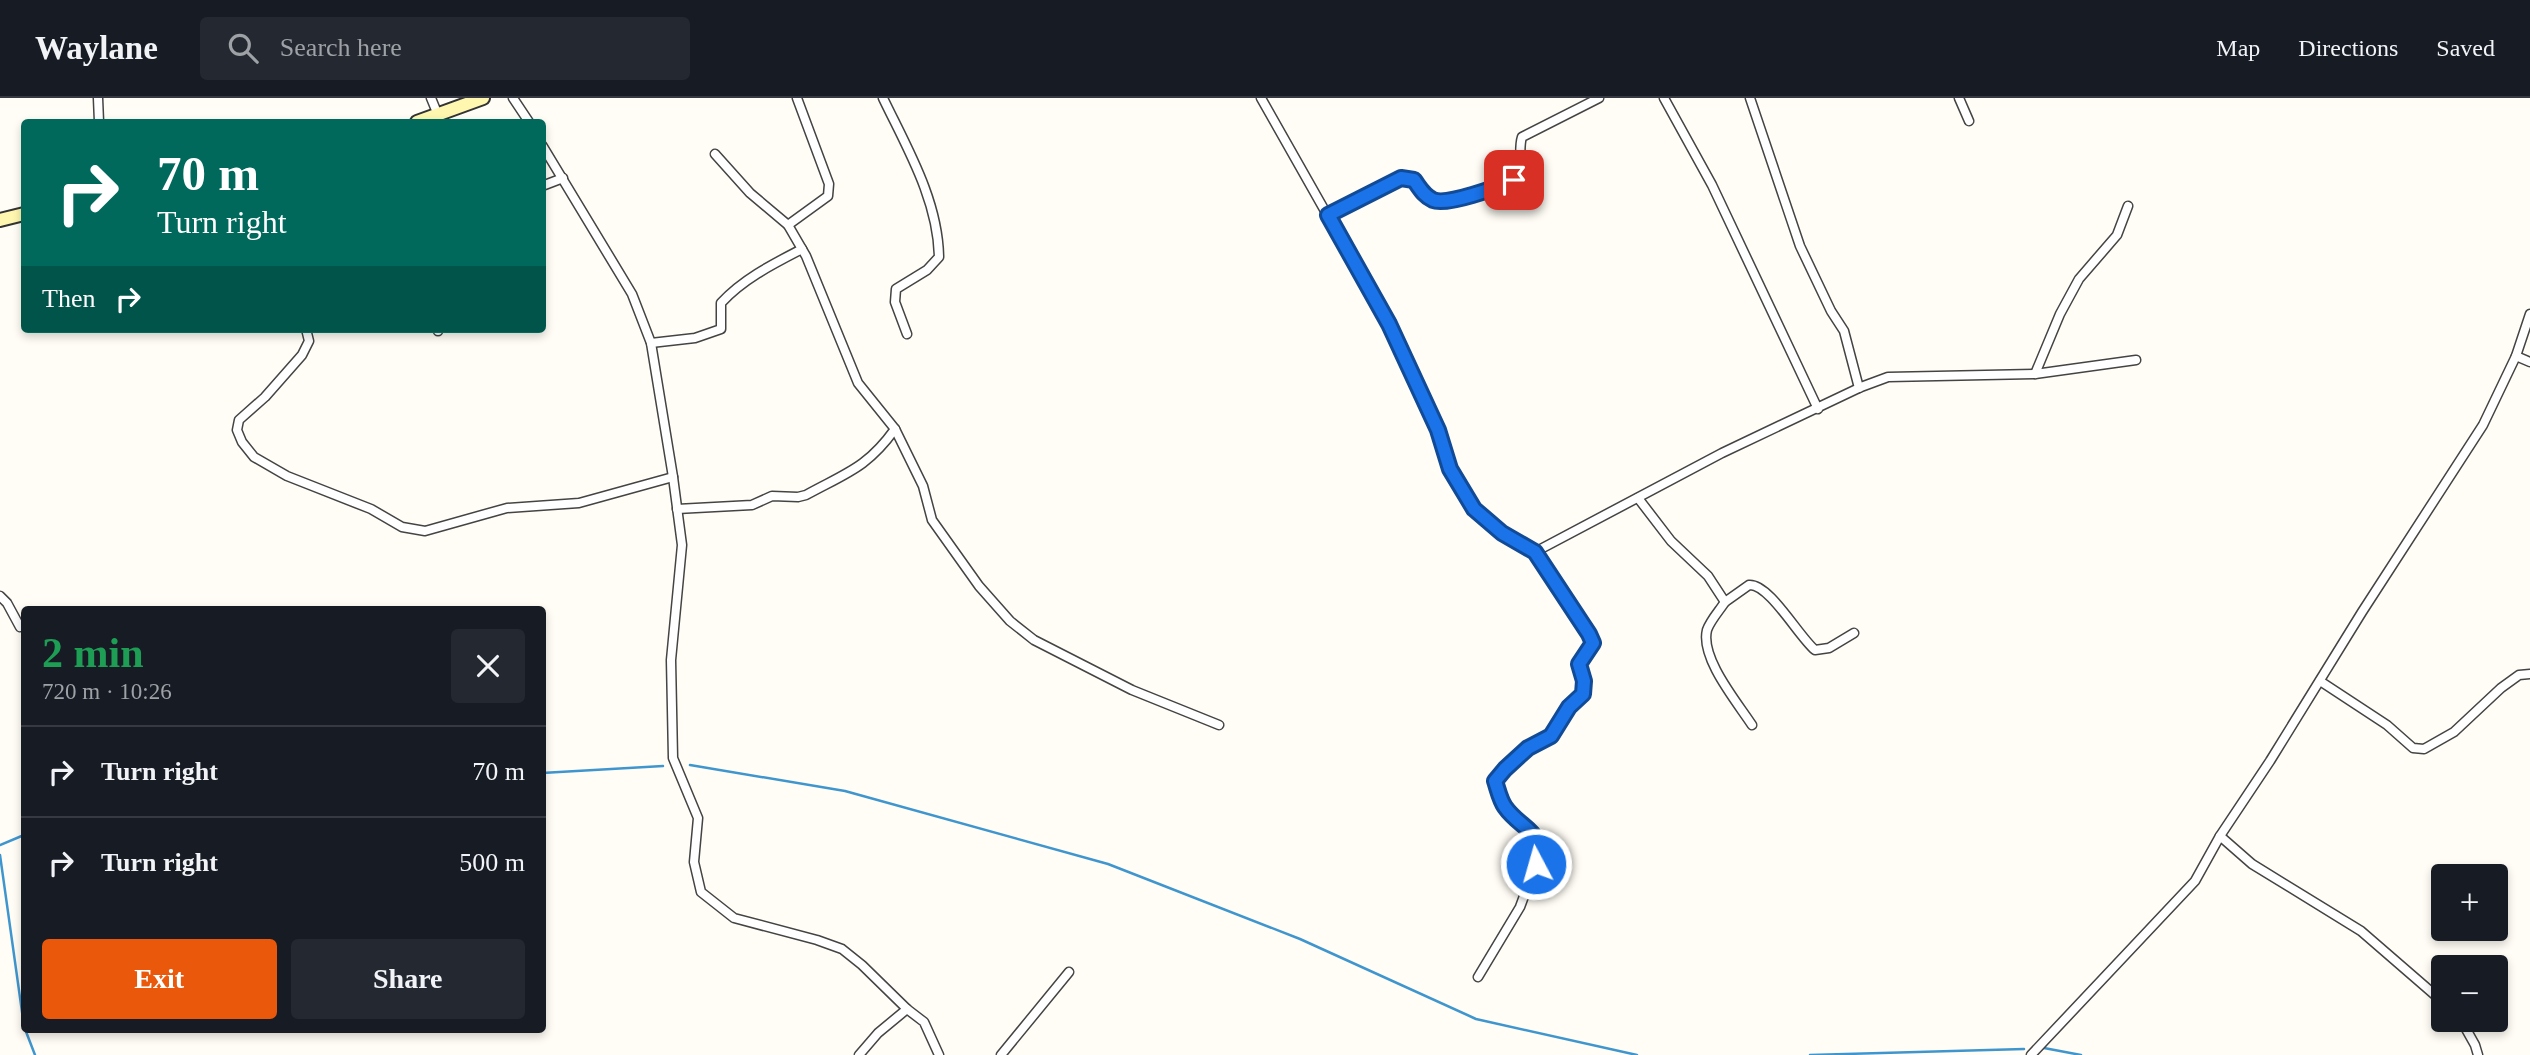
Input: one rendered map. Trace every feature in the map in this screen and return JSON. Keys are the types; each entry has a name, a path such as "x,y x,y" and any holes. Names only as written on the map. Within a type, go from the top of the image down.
{"main road":[{"path":"426,119 483,98"},
{"path":"0,220 21,215"}],"street":[{"path":"98,98 99,119"},
{"path":"431,98 438,115"},
{"path":"513,98 526,119"},
{"path":"788,225 828,196 829,184 797,98"},
{"path":"883,98 920,173 939,239 939,257 927,270 896,289 895,302 907,334"},
{"path":"1261,98 1389,324 1438,430 1450,469 1474,509 1502,533 1535,552 1593,643 1579,664 1584,681 1583,694 1569,707 1551,736 1528,748 1495,781 1504,806 1535,835 1541,850 1520,907 1478,977"},
{"path":"1328,215 1401,178 1414,180 1424,195 1436,202 1485,192 1514,180 1520,172 1518,147 1522,137 1599,98"},
{"path":"1664,98 1712,185 1818,409"},
{"path":"1750,98 1800,246 1831,311 1844,331 1858,388"},
{"path":"1959,98 1969,121"},
{"path":"546,151 632,294 651,343 682,545 671,660 673,758 698,818 694,862 701,892 734,918 842,949 924,1022 939,1055"},
{"path":"715,154 750,193 788,225 802,249 858,383 895,429 923,486 932,520 979,586 1010,621 1034,640 1132,690 1219,725"},
{"path":"546,184 563,178"},
{"path":"2035,374 2060,314 2079,279 2118,235 2128,206"},
{"path":"651,343 695,338 721,329 721,303 729,295 766,268 802,249"},
{"path":"2031,1055 2195,881 2220,836 2483,425 2516,356 2530,314"},
{"path":"307,333 309,341 302,355 265,397 239,420 237,430 242,442 254,457 288,476 371,509 402,527 425,531 507,508 579,503 673,477"},
{"path":"2516,356 2530,362"},
{"path":"1535,552 1722,453 1858,388 1888,377 2035,374 2136,360"},
{"path":"677,509 752,505 772,496 806,495 860,467 879,451 895,429"},
{"path":"1638,498 1671,541 1708,576 1725,602"},
{"path":"1752,724 1714,667 1706,639 1707,628 1725,602 1749,585 1758,587 1815,650 1829,648 1854,633"},
{"path":"0,596 7,603 20,628"},
{"path":"2320,681 2387,725 2413,748 2424,749 2454,732 2519,675 2530,674"},
{"path":"2220,836 2252,864 2361,931 2431,992"},
{"path":"1001,1055 1069,972"},
{"path":"859,1055 878,1033 907,1009"},
{"path":"2467,1032 2478,1055"}],"waterway":[{"path":"690,765 845,791 1108,864 1300,939 1476,1019 1637,1055"},
{"path":"546,773 663,766"},
{"path":"0,845 21,836"},
{"path":"0,855 21,1005"},
{"path":"27,1033 35,1055"},
{"path":"2044,1048 2081,1055"},
{"path":"1810,1055 2024,1049"}],"route":[{"path":"1514,180 1485,192 1436,202 1424,195 1414,180 1409,177 1401,178 1328,215 1389,324 1438,430 1450,469 1474,509 1502,533 1535,552 1593,643 1579,664 1584,681 1583,694 1569,707 1551,736 1528,748 1495,781 1504,806 1535,835 1541,850 1536,864"}]}
